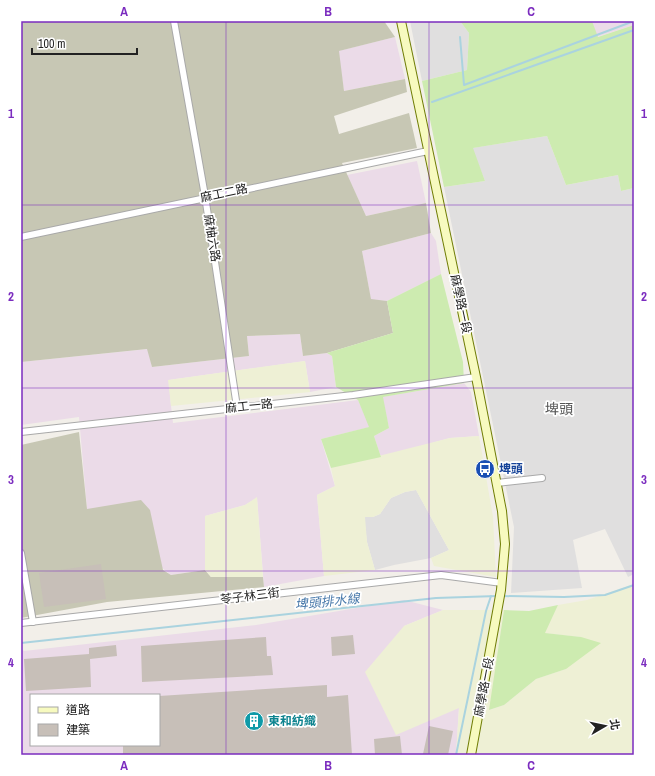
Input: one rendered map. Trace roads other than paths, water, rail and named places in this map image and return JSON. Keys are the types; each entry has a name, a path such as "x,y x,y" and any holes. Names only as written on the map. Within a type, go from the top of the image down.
{"main road":[{"name":"麻學路一段","path":"401,21 476,377 502,511 505,544 502,586 471,755"}],"street":[{"name":"麻柚六路","path":"174,21 205,196 237,408"},
{"name":"麻工二路","path":"21,237 205,196 428,151"},
{"name":"麻工一路","path":"21,432 353,395 476,377"},
{"path":"497,483 542,478"},
{"path":"21,553 33,622"},
{"name":"苓子林三街","path":"21,623 441,574 502,586"}],"waterway":[{"path":"460,37 464,85 634,21"},
{"path":"432,102 634,30"},
{"name":"埤頭排水線","path":"502,596 564,597 605,595 634,585"},
{"path":"456,755 486,611 491,596"},
{"name":"埤頭排水線","path":"21,643 436,598 497,596"}],"place":[{"name":"埤頭","path":"485,469"},
{"name":"東和紡織","path":"254,721"}],"district":[{"name":"埤頭","path":"559,409"}]}
